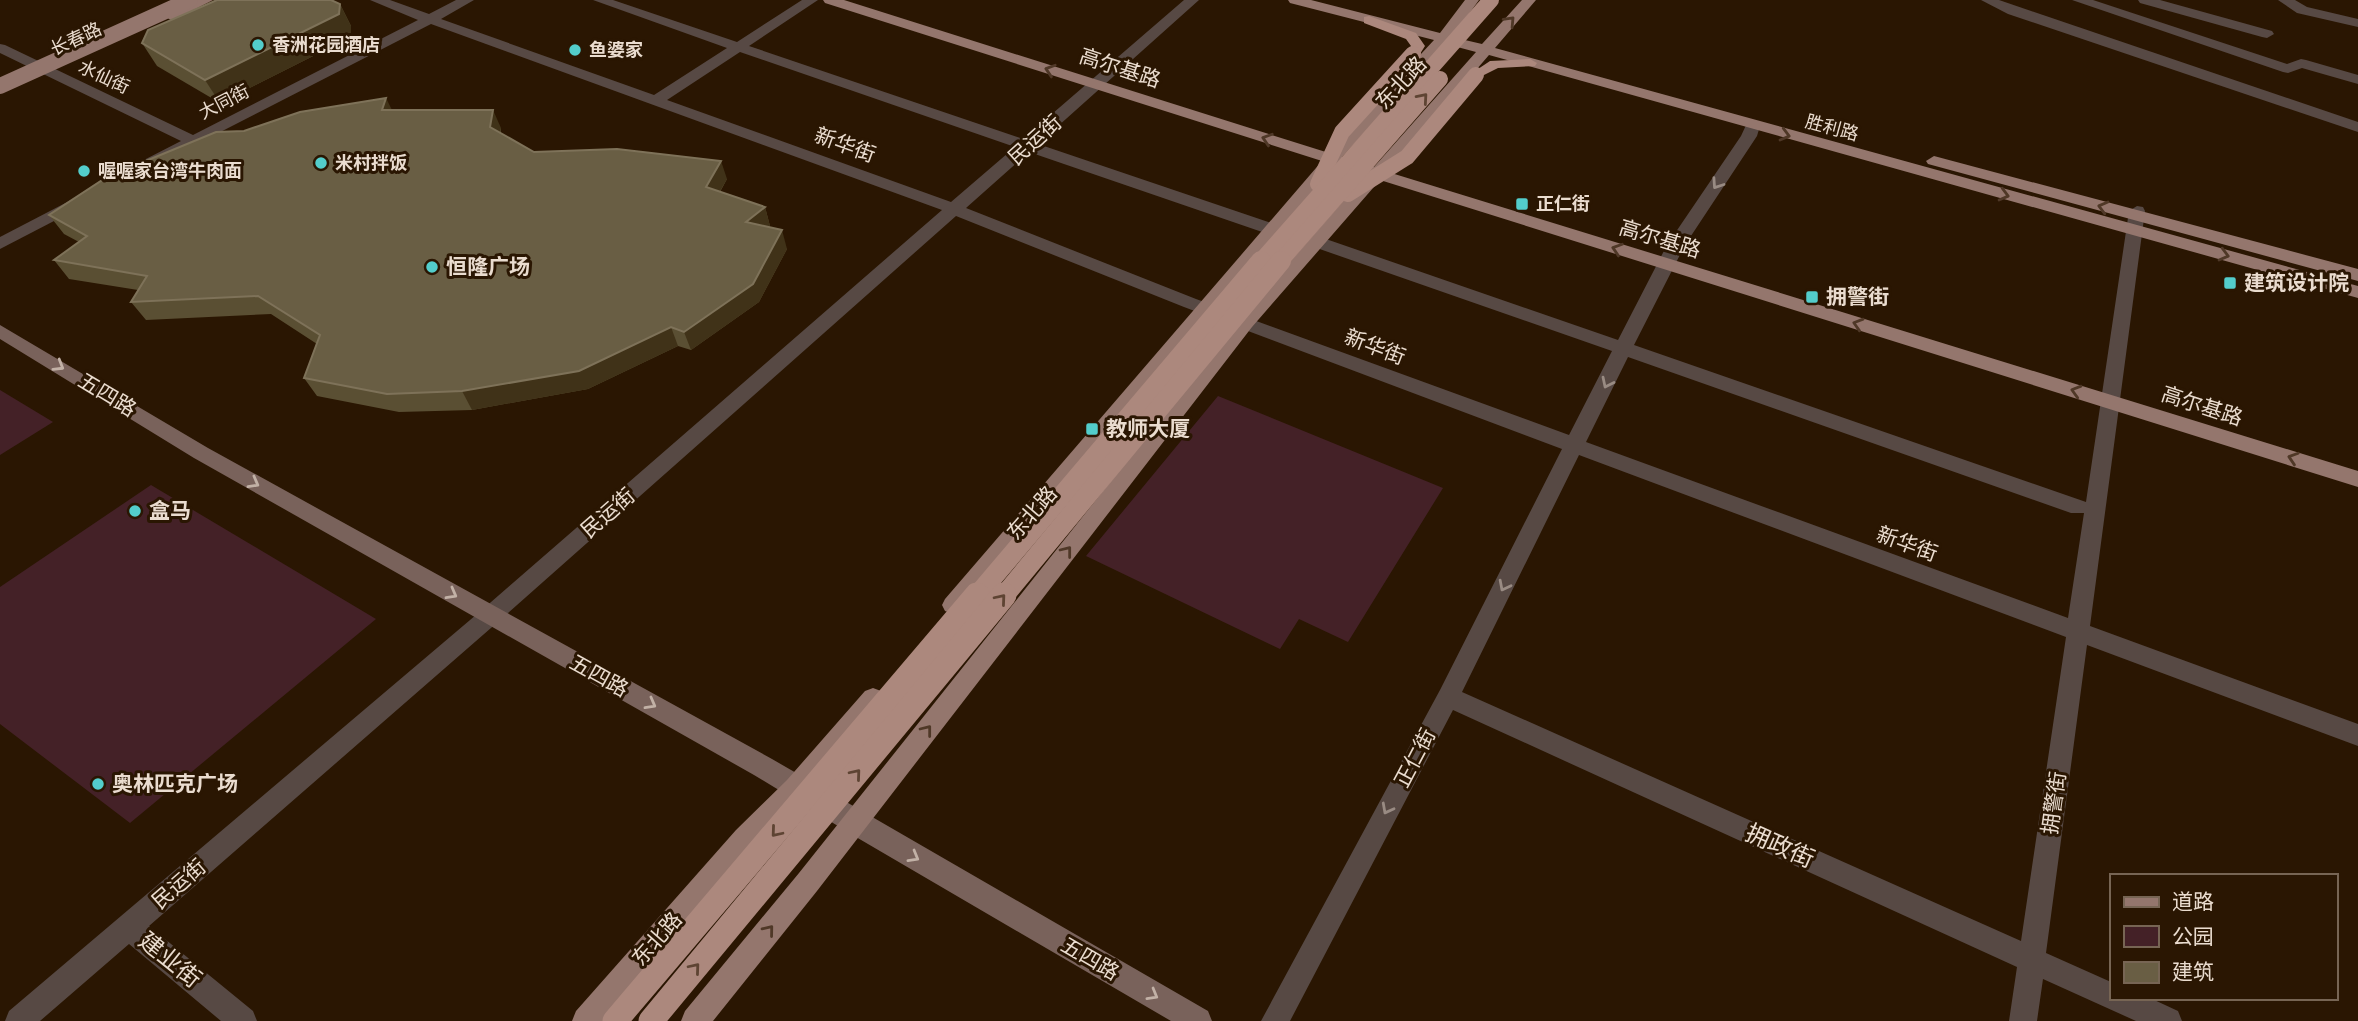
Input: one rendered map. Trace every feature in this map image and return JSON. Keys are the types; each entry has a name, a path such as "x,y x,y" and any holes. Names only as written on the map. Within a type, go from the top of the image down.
{"highway":[{"name":"东北路","path":"615,1021 1491,0"},
{"name":"东北路","path":"651,1021 1317,206 1378,150 1507,0"},
{"path":"1317,206 1342,132 1418,46 1411,36 1369,20"},
{"path":"1317,206 1407,157 1476,75 1495,64 1530,63"}],"main road":[{"name":"长春路","path":"0,78 173,0"},
{"path":"0,86 190,0"},
{"name":"长春路","path":"0,94 206,0"},
{"name":"高尔基路","path":"830,0 1666,265 2358,479"},
{"name":"胜利路","path":"1295,0 1369,20 1487,45 2136,219 2358,292"},
{"name":"胜利路","path":"1337,0 1445,35"},
{"name":"东北路","path":"586,1021 745,838 796,788 1207,309 1332,159 1445,35 1472,0"},
{"name":"东北路","path":"695,1021 855,822 1246,323 1487,45 1530,0"},
{"name":"胜利路","path":"1487,45 1530,63 1752,126 2358,275"},
{"name":"五四路","path":"0,331 201,453 751,760 1198,1021"}],"street":[{"name":"新华街","path":"377,0 956,210 1207,309 2358,735"},
{"name":"大同街","path":"132,172 467,0"},
{"path":"600,0 1274,230"},
{"path":"655,101 811,0"},
{"name":"民运街","path":"19,1021 491,615 956,210 1192,0"},
{"path":"1988,0 2012,11 2358,127"},
{"path":"2080,0 2288,69 2301,63 2358,80"},
{"path":"2146,0 2267,34"},
{"path":"2285,0 2302,10 2358,23"},
{"name":"水仙街","path":"0,48 192,140"},
{"name":"正仁街","path":"1275,1021 1448,696 1676,245 1749,135 1752,126"},
{"path":"0,244 84,198"},
{"name":"拥警街","path":"2024,1021 2136,219"},
{"path":"1317,242 2078,507"},
{"name":"拥政街","path":"1448,696 2110,996"},
{"name":"建业街","path":"128,927 243,1021"},
{"path":"2121,1000 2168,1021"}],"green space":[{"path":"0,390 53,422 0,455"},
{"path":"1218,396 1443,488 1348,642 1299,619 1280,649 1086,556"},
{"name":"奥林匹克广场","path":"151,485 376,619 130,823 0,724 0,587"}],"building":[{"path":"217,0 331,0 340,4 339,14 205,80 142,43 148,30"},
{"name":"恒隆广场","path":"386,98 382,110 493,110 490,127 534,152 617,149 721,161 706,187 765,207 746,222 782,230 753,284 684,332 671,327 579,371 462,391 387,394 304,378 320,335 258,296 131,302 147,276 54,260 87,236 49,215 107,177 216,132 244,131 300,112"}],"place":[{"name":"香洲花园酒店","path":"258,45"},
{"name":"鱼婆家","path":"575,50"},
{"name":"米村拌饭","path":"321,163"},
{"name":"喔喔家台湾牛肉面","path":"84,171"},
{"name":"正仁街","path":"1522,204"},
{"name":"恒隆广场","path":"432,267"},
{"name":"建筑设计院","path":"2230,283"},
{"name":"拥警街","path":"1812,297"},
{"name":"教师大厦","path":"1092,429"},
{"name":"盒马","path":"135,511"},
{"name":"奥林匹克广场","path":"98,784"}]}
